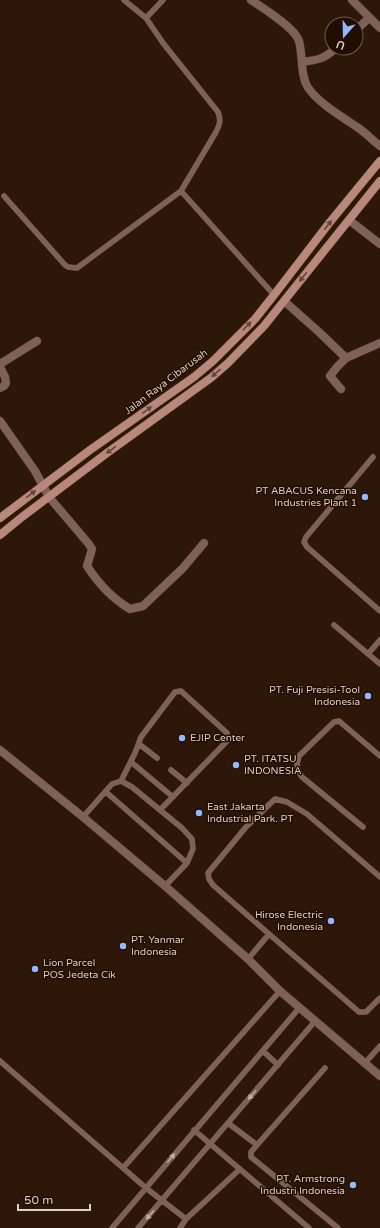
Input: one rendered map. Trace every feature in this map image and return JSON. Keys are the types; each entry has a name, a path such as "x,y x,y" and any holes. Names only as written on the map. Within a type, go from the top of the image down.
{"street":[{"path":"251,0 267,10 295,35 299,41 305,82 309,90 380,146"},
{"path":"352,0 380,28"},
{"path":"364,23 369,18"},
{"path":"302,62 328,56"},
{"name":"Jalan Raya Cibarusah","path":"0,518 43,485 194,376 224,350 255,319 330,222 380,161"},
{"path":"0,535 107,453 212,377 254,337 380,181"},
{"path":"349,220 380,244"},
{"path":"284,301 346,358"},
{"path":"0,364 37,341"},
{"path":"341,389 330,376 337,366 346,358 380,343"},
{"path":"0,367 5,376 6,383 0,388"},
{"path":"0,420 43,485 49,497 92,549 87,566 93,576 121,604 130,609 143,606 184,568 204,542"},
{"path":"0,750 165,886 248,959 280,991 300,1006 380,1076"}],"lane":[{"path":"4,196 65,265 68,267 77,268 182,190 216,132 220,124 220,117 218,112 156,34 146,18 124,0"},
{"path":"146,18 163,0"},
{"path":"182,190 274,295"},
{"path":"373,457 306,536 304,542 307,547 380,611"},
{"path":"334,625 380,664"},
{"path":"368,654 380,640"},
{"path":"83,817 112,784 121,781 146,730 175,692 181,691 227,733 228,740 160,810"},
{"path":"363,827 302,777 297,768 297,763 299,756 323,732 334,722 339,721 380,756"},
{"path":"139,744 157,758"},
{"path":"131,762 173,798"},
{"path":"172,770 187,783"},
{"path":"121,781 132,787 182,828 192,839 193,849 187,863 165,886"},
{"path":"106,792 187,863"},
{"path":"380,877 307,814 287,802 275,799 246,827 208,873 208,879 212,884 354,1009 359,1012 366,1012 380,998"},
{"path":"248,959 269,934"},
{"path":"123,1168 280,991"},
{"path":"112,1228 300,1006"},
{"path":"138,1228 316,1020"},
{"path":"365,1063 380,1046"},
{"path":"262,1051 278,1065"},
{"path":"0,1061 146,1188 186,1219"},
{"path":"325,1068 251,1152 251,1157 338,1228"},
{"path":"228,1123 257,1145"},
{"path":"194,1130 309,1228"},
{"path":"180,1228 186,1219 240,1169"}],"place":[{"name":"PT ABACUS Kencana Industries Plant 1","path":"365,497"},
{"name":"PT. Fuji Presisi-Tool Indonesia","path":"368,696"},
{"name":"EJIP Center","path":"182,738"},
{"name":"PT. ITATSU INDONESIA","path":"236,765"},
{"name":"East Jakarta Industrial Park. PT","path":"199,813"},
{"name":"Hirose Electric Indonesia","path":"331,921"},
{"name":"PT. Yanmar Indonesia","path":"123,946"},
{"name":"Lion Parcel POS Jedeta Cik","path":"35,969"},
{"name":"PT. Armstrong Industri Indonesia","path":"353,1185"}]}
